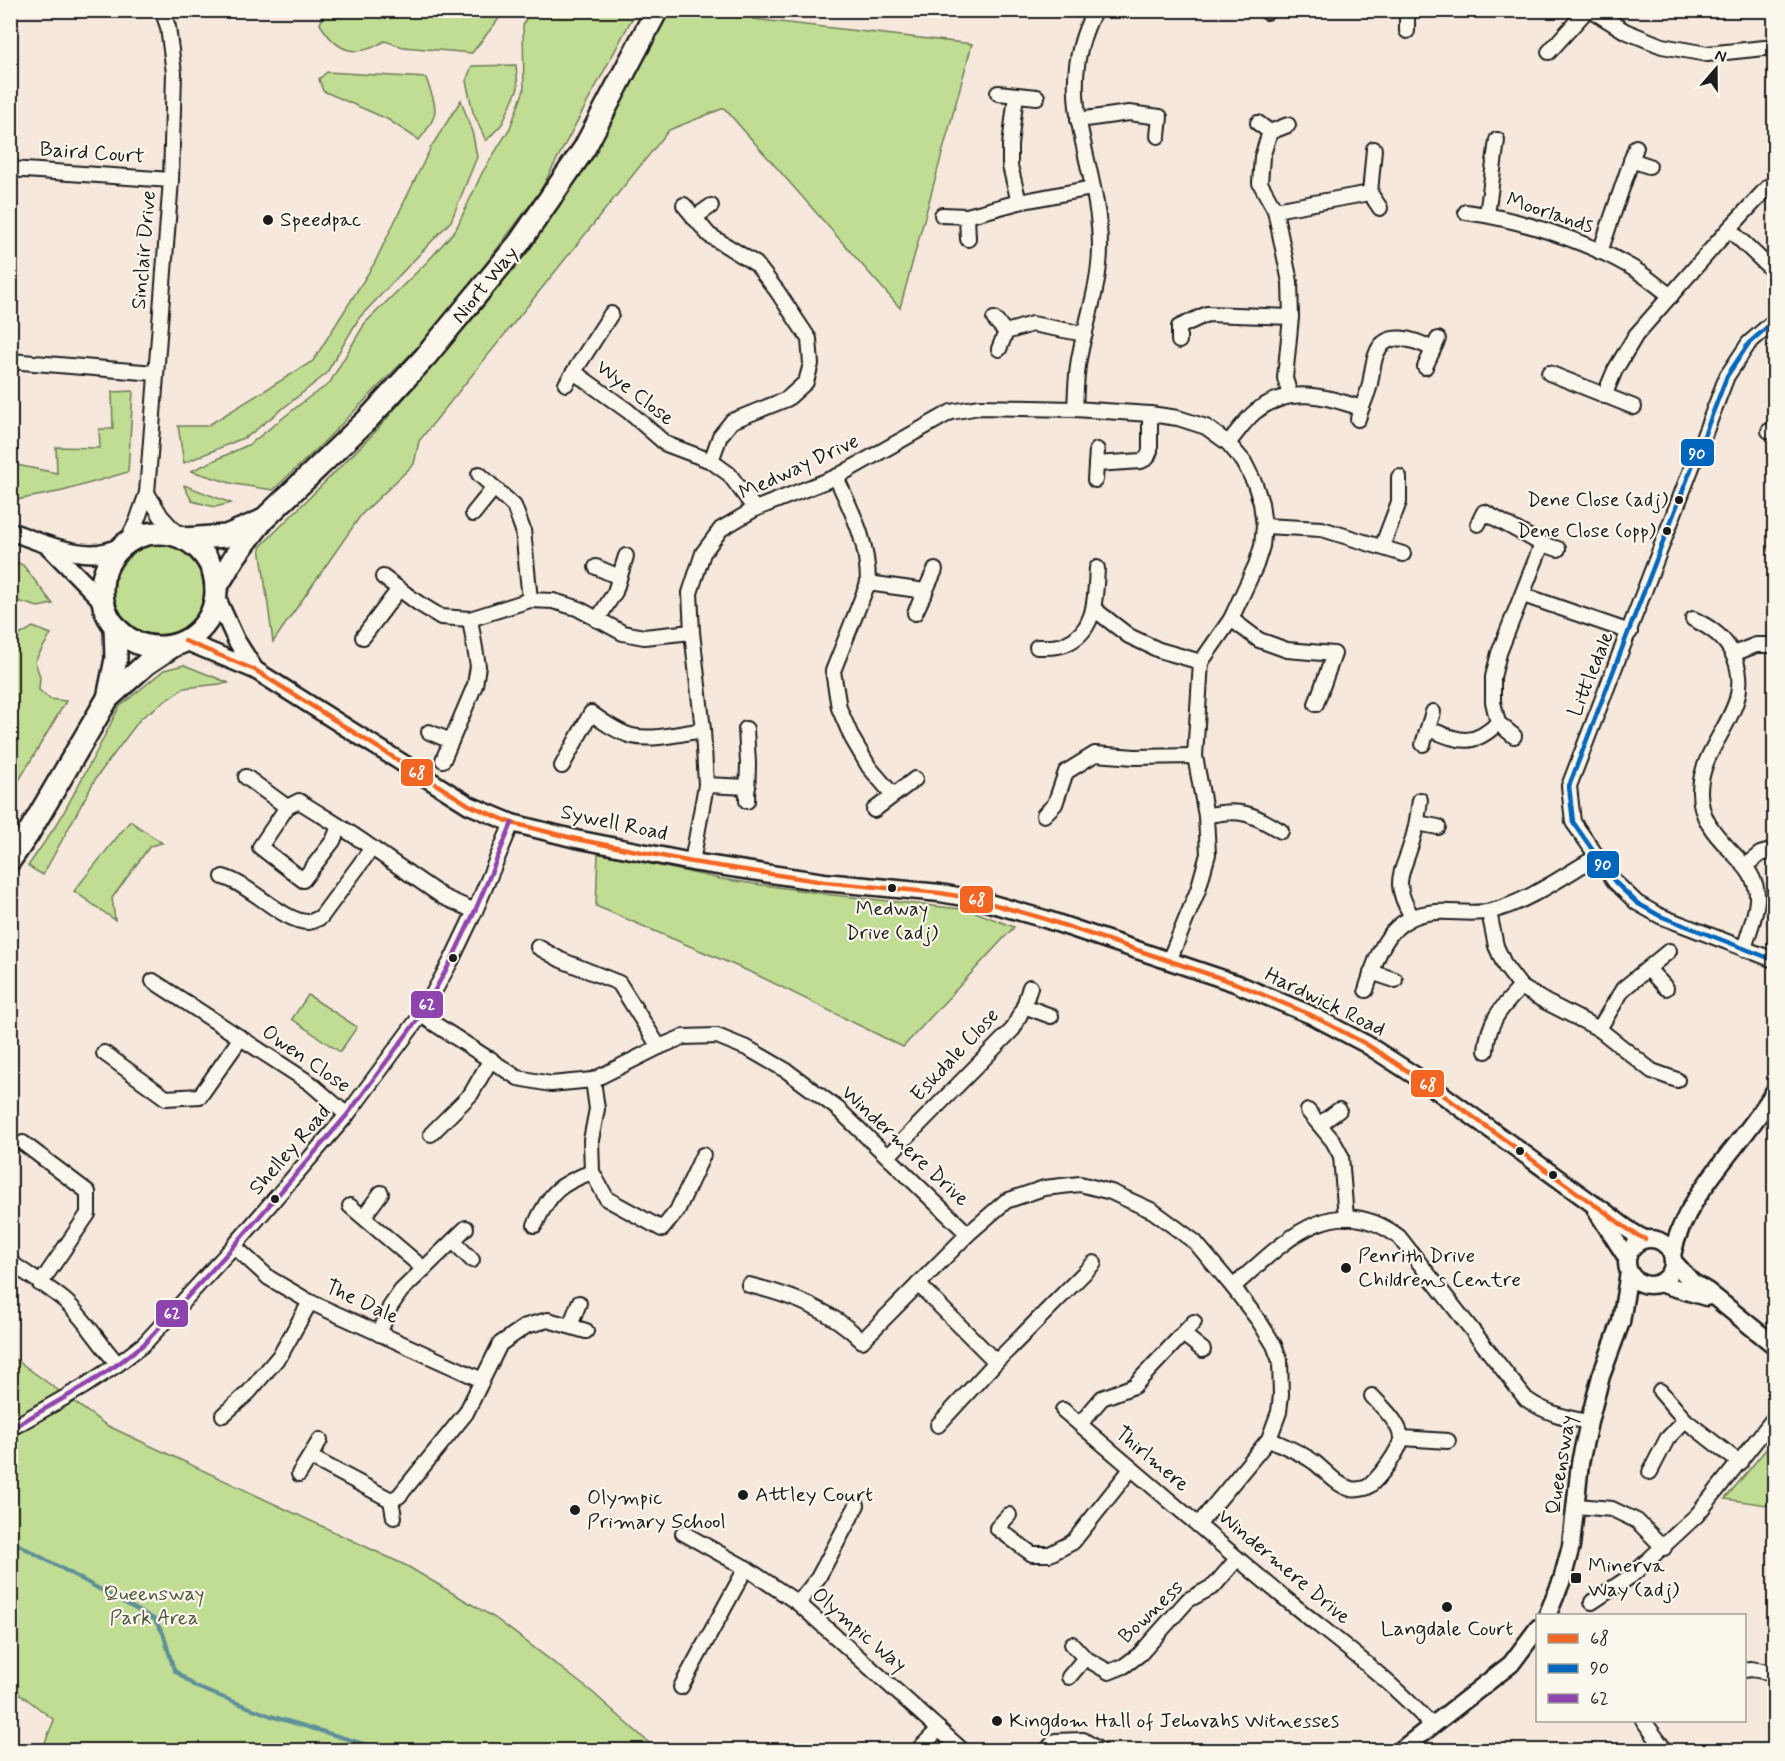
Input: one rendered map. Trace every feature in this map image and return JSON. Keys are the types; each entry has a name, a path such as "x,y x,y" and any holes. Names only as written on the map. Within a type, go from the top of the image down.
{"highway":[{"name":"Niort Way","path":"216,592 236,556 262,521 368,419 426,356 519,243 584,149 657,10"},
{"name":"Niort Way","path":"183,538 226,536 262,521"},
{"path":"10,860 108,698 146,664 179,644 203,627 209,618 216,592 214,573 207,559 183,538 154,534 137,538 124,546 112,558 105,572 102,586 103,602 115,626 126,637 141,644 157,647 179,644"},
{"path":"108,698 116,660 115,626"}],"street":[{"name":"Sinclair Drive","path":"124,546 137,521 147,493 171,180 174,73 168,27 162,10"},
{"path":"1075,409 1079,356 1095,289 1100,246 1092,188 1078,120 1075,89 1078,51 1095,10"},
{"path":"1407,10 1407,31"},
{"path":"1549,52 1589,10 1625,31 1662,46 1707,54 1774,48"},
{"path":"998,93 1037,97"},
{"path":"1016,95 1010,166 1019,202"},
{"path":"1078,120 1129,113 1160,117 1158,136"},
{"path":"1258,123 1270,132"},
{"path":"1270,132 1288,125"},
{"path":"1270,132 1262,157 1260,183 1275,210 1290,282 1291,317 1285,378 1290,395"},
{"name":"Moorlands","path":"1487,215 1497,140"},
{"name":"Moorlands","path":"1600,252 1636,147"},
{"path":"1374,148 1370,193 1380,208"},
{"path":"1631,160 1649,166"},
{"name":"Baird Court","path":"10,169 171,180"},
{"path":"1604,396 1615,370 1636,335 1769,186"},
{"path":"942,215 967,216 1019,202 1092,188"},
{"path":"1275,210 1370,193"},
{"path":"684,205 709,235 756,264 809,339 812,364 806,382 787,399 732,421 720,436 711,461"},
{"path":"693,218 711,206"},
{"name":"Moorlands","path":"1466,212 1533,227 1600,252 1631,267 1671,296"},
{"path":"967,216 969,239"},
{"path":"1729,229 1770,268 1774,276"},
{"name":"Wye Close","path":"611,314 570,378 628,411 666,444 711,461 729,474 755,509"},
{"path":"1179,341 1179,327 1208,314 1291,317"},
{"path":"994,319 1006,332"},
{"name":"Littledale","path":"1774,321 1749,343 1727,376 1569,786 1574,822 1615,882 1637,903 1660,916 1774,960"},
{"path":"1006,332 1032,324 1085,334"},
{"path":"999,349 1006,332"},
{"path":"1228,443 1254,412 1270,402 1290,395 1319,396 1360,414 1376,353 1381,346 1393,339 1404,337 1435,344 1425,367"},
{"path":"10,361 155,373"},
{"path":"1549,373 1634,407"},
{"name":"Medway Drive","path":"692,862 706,785 690,593 703,553 721,529 755,509 836,477 951,412 979,407 1075,409 1150,414 1178,418 1206,427 1228,443 1244,462 1255,484 1261,503 1264,526 1262,546 1256,565 1231,620 1201,662"},
{"path":"1095,480 1096,457 1141,461 1148,458 1150,414"},
{"path":"479,474 514,506 523,530 530,600"},
{"path":"836,477 862,533 868,568 868,583 833,671 839,708 852,738 869,767 893,795"},
{"path":"1382,547 1399,502 1399,477"},
{"path":"473,514 494,488"},
{"path":"147,493 161,516 183,538"},
{"path":"1478,524 1484,512 1542,544 1558,549"},
{"path":"1264,526 1322,529 1403,554"},
{"path":"10,531 47,545 97,553 124,546"},
{"path":"1514,736 1498,723 1493,702 1493,677 1499,653 1542,544"},
{"path":"47,545 103,602"},
{"path":"597,620 615,592 626,556"},
{"path":"596,567 619,577"},
{"path":"1037,647 1064,645 1082,633 1094,609 1097,568"},
{"path":"915,613 936,570"},
{"path":"383,577 441,617 470,619 530,600 553,602 577,608 623,633 644,637 692,632"},
{"path":"868,583 925,593"},
{"path":"363,637 399,589"},
{"name":"Sywell Road","path":"216,592 236,640 255,670"},
{"path":"1523,595 1630,632"},
{"path":"1094,609 1129,636 1159,650 1201,662 1194,756 1206,816 1208,854 1198,890 1169,961"},
{"path":"443,760 475,685 478,666 470,619"},
{"path":"1693,619 1708,626 1722,637 1733,654 1740,672 1739,692 1732,712 1708,755 1701,773 1700,791 1701,807 1707,823 1715,836 1745,866 1753,881 1758,899 1744,949"},
{"path":"1231,620 1259,640 1287,650 1334,654 1316,704"},
{"name":"Sywell Road","path":"179,644 255,670 469,805 512,823 576,839 692,862 824,882 940,893 1004,906"},
{"path":"1733,654 1756,645 1774,645"},
{"path":"562,766 591,712 604,723 632,736 657,736 703,730"},
{"path":"1423,744 1433,712"},
{"path":"1429,729 1470,741 1486,735 1498,723"},
{"path":"746,729 747,801"},
{"path":"429,732 451,741"},
{"path":"1044,815 1054,804 1066,772 1095,754 1135,757 1194,756"},
{"path":"246,777 287,807"},
{"path":"874,810 915,779"},
{"path":"706,785 748,787"},
{"path":"1412,917 1401,899 1399,885 1401,868 1413,839 1420,800"},
{"path":"339,827 333,841 303,880 260,848 287,807 299,801 352,833 443,897 475,911"},
{"path":"1206,816 1228,810 1257,817 1281,831"},
{"name":"Shelley Road","path":"10,1429 118,1364 144,1344 234,1246 347,1115 421,1015 475,911 512,823"},
{"path":"1416,823 1438,827"},
{"path":"223,877 236,880 295,920 310,922 321,917 372,848"},
{"path":"1745,866 1760,854 1774,850"},
{"path":"1366,990 1380,948 1394,930 1412,917 1435,912 1489,912 1512,905 1596,857"},
{"name":"Hardwick Road","path":"1004,906 1235,983 1310,1014 1366,1044 1428,1084 1593,1204 1609,1213 1634,1234 1649,1239"},
{"path":"1489,912 1496,946 1505,966 1521,987 1599,1029 1652,1071 1677,1080"},
{"path":"538,947 561,960 619,983 659,1047"},
{"path":"1599,1029 1623,989 1649,970 1669,951"},
{"path":"1649,970 1666,988"},
{"path":"1371,972 1395,980"},
{"name":"Owen Close","path":"153,981 310,1083 347,1115"},
{"name":"Eskdale Close","path":"888,1156 1013,1029 1030,987"},
{"path":"1486,1051 1487,1033 1500,1009 1521,987"},
{"name":"Eskdale Close","path":"1024,1006 1052,1016"},
{"name":"Windermere Drive","path":"421,1015 518,1078 551,1084 593,1080 682,1038 717,1036 749,1049 787,1071 838,1109 968,1233 1006,1201 1044,1188 1080,1184 1111,1192 1153,1211 1195,1242 1233,1287 1259,1321 1274,1345 1280,1362 1281,1395 1269,1439 1198,1525 1370,1666 1408,1700 1432,1726"},
{"name":"Owen Close","path":"104,1053 166,1098 200,1096 240,1039"},
{"path":"431,1134 471,1094 491,1059"},
{"path":"593,1080 597,1109 591,1140 592,1172 607,1199 662,1229 677,1211 703,1155"},
{"path":"1654,1284 1670,1274 1676,1238 1693,1205 1774,1092"},
{"path":"1320,1124 1339,1110"},
{"path":"1308,1111 1320,1124 1341,1156 1346,1218"},
{"path":"23,1143 88,1192 88,1214 40,1284"},
{"path":"535,1225 546,1202 567,1181 592,1172"},
{"path":"364,1216 381,1193"},
{"name":"Hardwick Road","path":"1593,1204 1628,1265"},
{"path":"1693,1205 1680,1215 1665,1232 1633,1246 1628,1265 1639,1282 1718,1301"},
{"path":"350,1206 424,1269"},
{"path":"1233,1287 1280,1245 1313,1224 1330,1218 1346,1218 1367,1220 1385,1226 1399,1237 1526,1399 1541,1409 1559,1416 1589,1422"},
{"path":"378,1334 390,1306 401,1291 466,1228"},
{"path":"749,1285 776,1292 834,1318 862,1341 968,1233"},
{"path":"1649,1239 1665,1244 1682,1273 1774,1345"},
{"path":"453,1241 472,1260"},
{"name":"The Dale","path":"234,1246 269,1278 310,1302 482,1380"},
{"path":"10,1262 63,1300 84,1321 118,1364"},
{"path":"938,1425 996,1362 1094,1263"},
{"name":"Queensway","path":"1622,1322 1628,1265"},
{"path":"918,1284 996,1362"},
{"name":"Queensway","path":"1548,1614 1571,1546 1580,1463 1601,1376 1622,1322 1641,1293 1654,1284"},
{"path":"223,1415 249,1392 281,1354 310,1302"},
{"path":"570,1326 579,1303"},
{"path":"391,1500 399,1496 466,1413 500,1344 526,1326 548,1320 586,1331"},
{"name":"Thirlmere","path":"1080,1424 1102,1398 1134,1386 1194,1322"},
{"path":"1183,1334 1203,1350"},
{"path":"1660,1391 1684,1420 1740,1463"},
{"path":"1269,1439 1315,1462 1340,1484 1352,1490 1365,1488 1373,1483 1394,1456 1402,1438 1396,1426 1372,1396"},
{"name":"Thirlmere","path":"1063,1410 1198,1525"},
{"path":"1592,1602 1631,1576 1664,1548 1697,1515 1774,1418"},
{"path":"1650,1472 1667,1439 1684,1420"},
{"path":"1402,1438 1448,1441"},
{"path":"299,1474 320,1440"},
{"path":"310,1457 391,1500"},
{"path":"1009,1515 997,1528 1032,1554 1050,1554 1073,1542 1131,1469"},
{"path":"391,1500 394,1517"},
{"path":"798,1603 818,1578 857,1505"},
{"path":"1577,1506 1612,1509 1629,1517 1637,1521 1664,1548"},
{"name":"Olympic Way","path":"683,1533 746,1568 798,1603 962,1750"},
{"name":"Bowness","path":"1072,1644 1085,1658 1109,1672 1124,1666 1140,1654 1188,1600 1214,1586 1238,1558"},
{"path":"681,1687 746,1568"},
{"path":"1401,1750 1511,1664 1536,1631"},
{"path":"1069,1677 1085,1658"},
{"path":"1746,1670 1774,1673"},
{"path":"1645,1722 1665,1750"},
{"path":"918,1750 939,1729"},
{"path":"1047,1750 1055,1741 1083,1740 1099,1750"}],"green space":[{"path":"325,10 505,11 472,53 403,47 385,41 365,50 348,50 333,41 320,24"},
{"path":"528,11 636,11 539,193 443,321 317,449 273,490 234,484 191,471 250,444 329,384 365,323 429,260 456,229 482,173 510,128 524,90 523,26"},
{"path":"670,11 756,11 753,19 972,44 900,308 724,108 669,130 419,441 414,464 361,515 273,642 260,547 376,431 486,303 581,171"},
{"path":"516,65 518,88 502,124 486,141 473,112 466,81 472,66"},
{"path":"327,72 426,78 433,97 434,117 419,140 387,119 323,91 319,79"},
{"path":"461,100 473,135 477,157 451,221 359,318 326,374 248,436 184,463 178,426 207,426 313,361 374,264 431,147"},
{"path":"133,391 128,472 63,491 11,501 11,464 57,473 56,447 100,448 99,429 113,429 112,392"},
{"path":"184,485 231,503 215,507 192,501"},
{"path":"158,541 177,545 193,555 203,571 207,590 203,609 193,625 177,635 158,639 139,635 123,625 113,609 109,590 113,571 123,555 139,545"},
{"path":"11,560 23,565 53,604 38,607 11,599"},
{"path":"33,627 51,634 35,661 40,677 39,690 50,699 66,701 11,794 11,640"},
{"path":"184,665 229,683 184,688 141,718 96,778 43,875 28,866 59,821 119,707 164,670"},
{"path":"130,821 162,843 150,846 112,898 115,920 74,891"},
{"path":"598,853 721,879 833,895 970,910 1014,927 903,1047 755,974 596,906"},
{"path":"308,995 357,1027 340,1052 292,1019"},
{"name":"Queensway Park Area","path":"11,1356 106,1425 407,1566 495,1618 591,1691 657,1750 42,1750 54,1720 11,1687"},
{"path":"1774,1439 1774,1506 1725,1499 1772,1442"}],"waterway":[{"path":"10,1540 154,1619 163,1633 174,1670 196,1687 271,1716 384,1750"}],"transit line":[{"name":"90","path":"1774,321 1749,343 1727,376 1569,786 1573,822 1615,882 1637,903 1660,916 1774,960"},
{"name":"68","path":"185,641 255,670 469,805 512,823 576,839 692,862 824,882 940,893 975,899 1045,919 1235,983 1309,1014 1366,1044 1428,1084 1625,1227 1645,1239"},
{"name":"62","path":"10,1429 83,1387 144,1344 234,1246 347,1115 421,1015 475,911 512,823"}],"place":[{"name":"Speedpac","path":"268,220"},
{"name":"Dene Close (adj)","path":"1679,500"},
{"name":"Dene Close (opp)","path":"1667,531"},
{"name":"Medway Drive (adj)","path":"892,888"},
{"name":"Penrith Drive Childrens Centre","path":"1346,1268"},
{"name":"Attley Court","path":"743,1495"},
{"name":"Olympic Primary School","path":"575,1510"},
{"name":"Minerva Way (adj)","path":"1576,1578"},
{"name":"Langdale Court","path":"1447,1607"},
{"name":"Kingdom Hall of Jehovahs Witnesses","path":"997,1721"}]}
